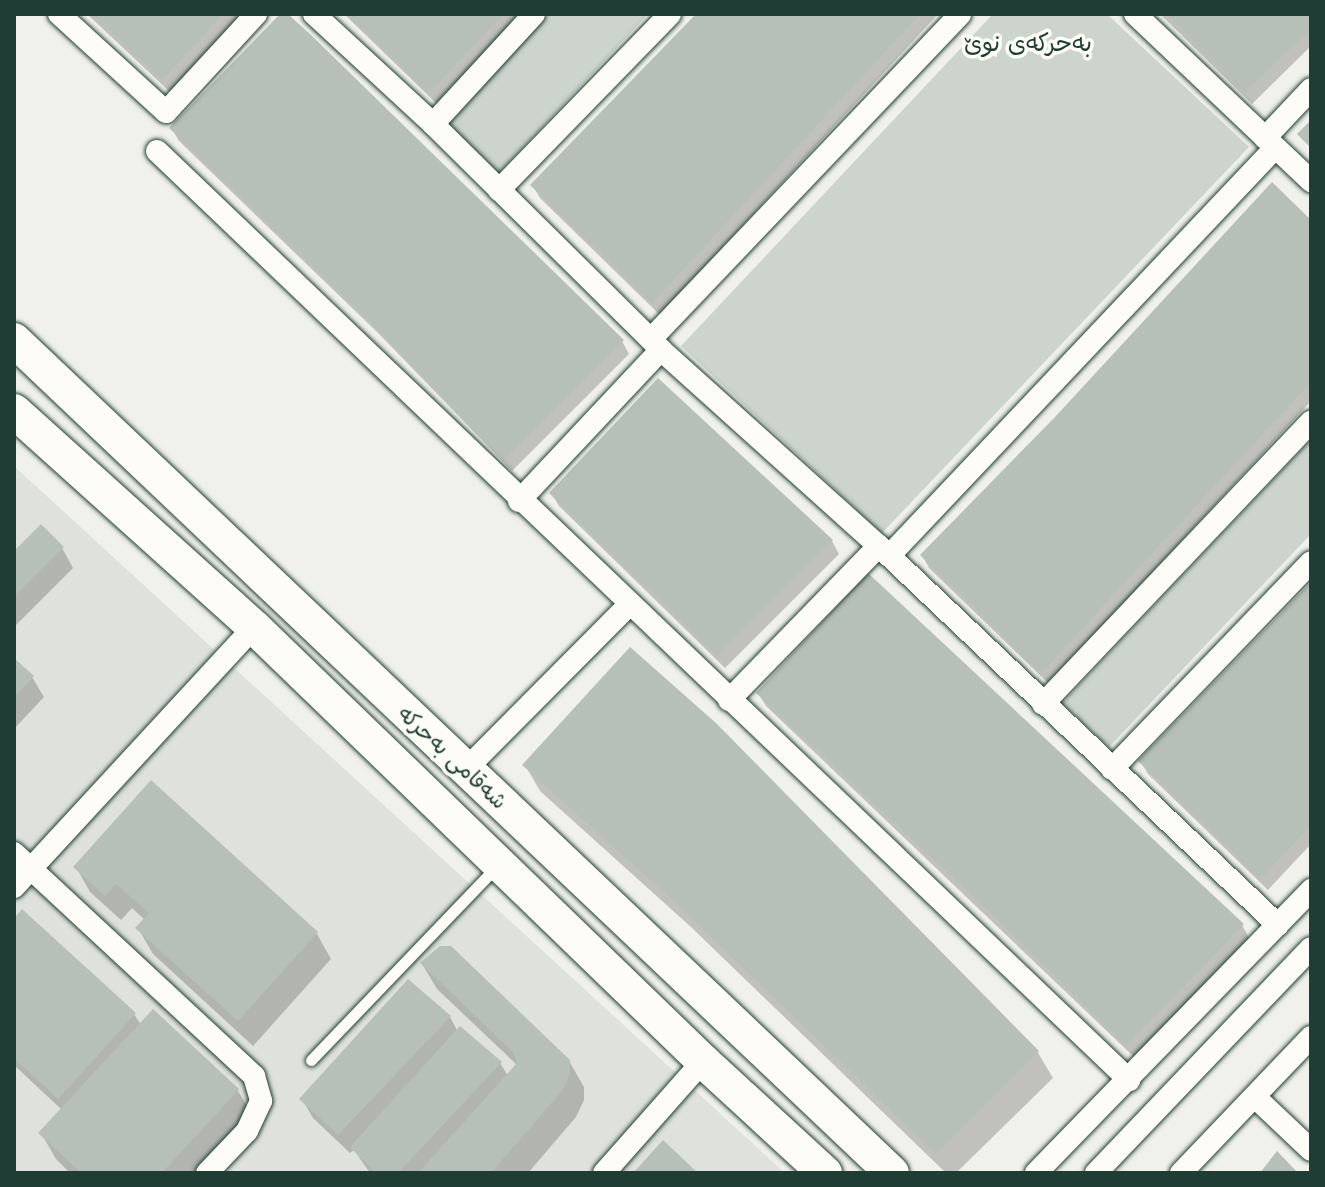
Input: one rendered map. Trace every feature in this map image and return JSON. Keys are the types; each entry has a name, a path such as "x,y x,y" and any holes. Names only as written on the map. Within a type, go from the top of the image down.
{"main road":[{"name":"شەقامی بەحرکە","path":"14,340 892,1173"},
{"path":"19,416 59,382"},
{"name":"شەقامی بەحرکە","path":"19,416 254,627 703,1061 825,1173"},
{"path":"92,482 125,445"}],"street":[{"path":"59,14 166,112 256,14"},
{"path":"314,14 433,124 656,344 884,551 1278,925"},
{"path":"433,124 534,14"},
{"path":"499,190 670,14"},
{"path":"519,501 656,344 960,14"},
{"path":"1135,14 1311,181"},
{"path":"729,700 884,551 1270,143 1311,89"},
{"path":"157,151 519,501 1129,1080"},
{"path":"1043,704 1311,422"},
{"path":"1112,769 1311,562"},
{"path":"467,768 629,605"},
{"path":"207,1173 247,1131 261,1101 254,1076 18,875 254,627"},
{"path":"1036,1173 1311,890"},
{"path":"1096,1173 1311,948"},
{"path":"1181,1173 1311,1037"},
{"path":"604,1173 703,1061"},
{"path":"1255,1097 1311,1150"}],"lane":[{"path":"311,1060 499,864"}],"shaded area":[{"path":"549,14 648,14 496,176 444,126"},
{"path":"993,14 1107,14 1249,147 882,533 681,346"},
{"path":"1311,440 1311,534 1109,747 1062,703"},
{"path":"14,466 785,1173 14,1173"}],"building":[{"path":"91,14 223,14 162,80"},
{"path":"280,14 288,14 313,37 624,340 504,460 369,321 169,128"},
{"path":"347,14 503,14 429,93"},
{"path":"696,14 920,14 652,303 530,185"},
{"path":"1166,14 1311,14 1311,28 1244,93"},
{"path":"1311,120 1311,148 1297,134"},
{"path":"1272,182 1311,220 1311,382 1041,673 920,555 1055,417"},
{"path":"658,378 833,540 717,656 549,493"},
{"path":"41,524 64,547 14,597 14,551"},
{"path":"868,573 1244,924 1126,1046 988,910 756,693"},
{"path":"1311,582 1311,825 1260,879 1138,761"},
{"path":"630,647 717,724 1039,1051 936,1154 674,901 522,765"},
{"path":"14,658 34,676 14,698"},
{"path":"151,780 318,932 238,1021 135,928 149,913 116,884 105,896 73,867"},
{"path":"22,909 136,1013 58,1099 14,1058 14,918"},
{"path":"440,946 451,946 570,1060 570,1074 562,1091 491,1173 418,1173 517,1063 513,1052 420,963"},
{"path":"408,979 451,1016 338,1135 299,1099"},
{"path":"153,1009 239,1089 162,1173 81,1173 38,1133"},
{"path":"460,1026 502,1062 398,1173 376,1173 350,1147"},
{"path":"663,1140 698,1173 633,1173"},
{"path":"1277,1151 1298,1173 1260,1173"}],"district":[{"name":"بەحرکەی نوێ","path":"1028,42"}]}
